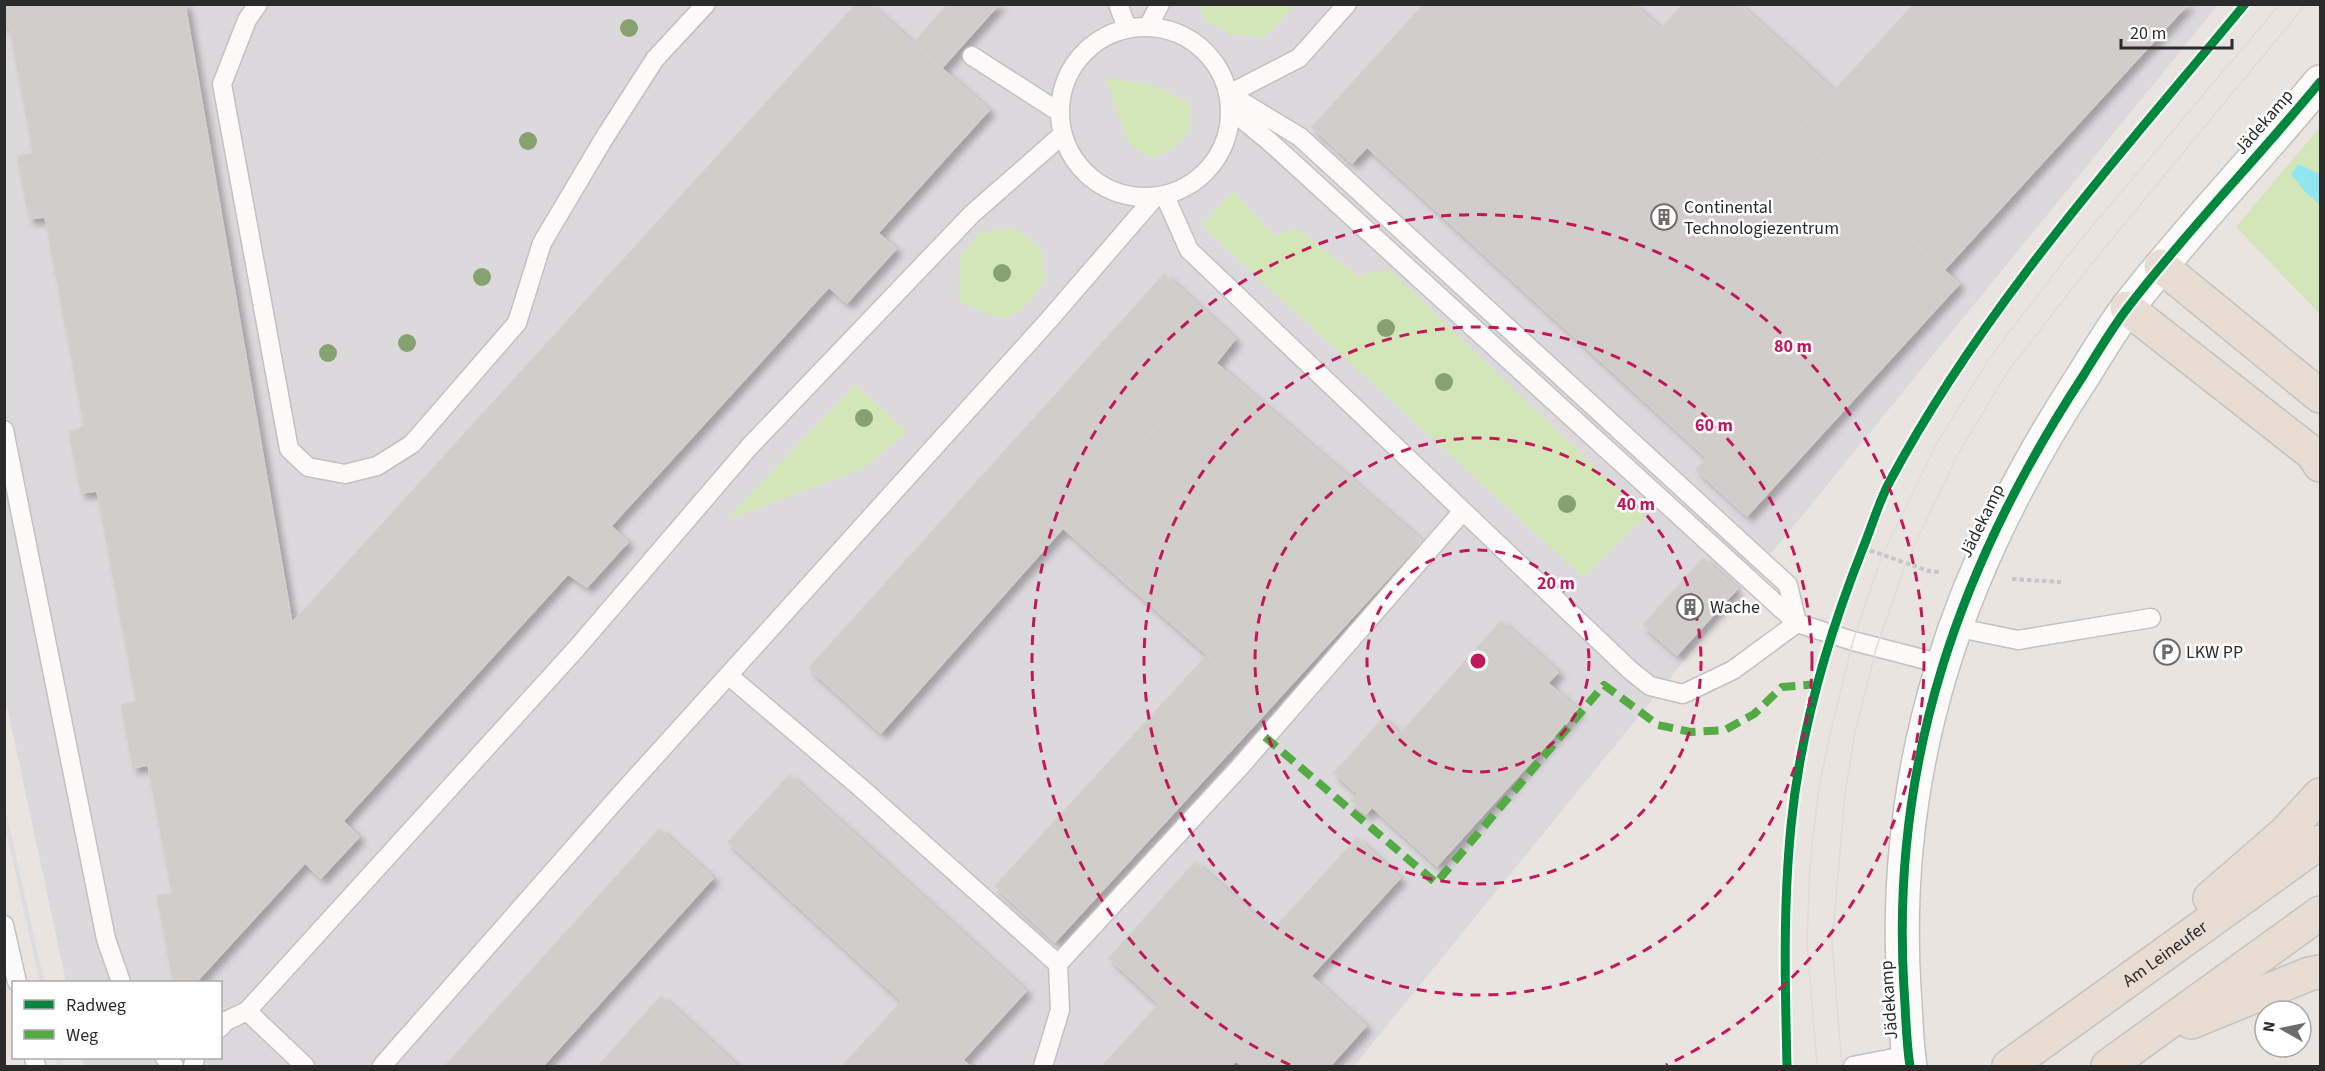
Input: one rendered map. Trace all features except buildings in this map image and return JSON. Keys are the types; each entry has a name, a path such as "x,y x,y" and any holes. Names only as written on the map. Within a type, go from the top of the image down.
{"highway":[{"path":"2161,266 2320,396"},
{"path":"2127,308 2313,454 2320,465"},
{"path":"2041,1043 2286,832 2320,795"},
{"name":"Am Leineufer","path":"2009,1066 2320,842"},
{"path":"2108,1066 2320,913"},
{"path":"2142,1042 2309,974 2320,972"}],"street":[{"name":"Jädekamp","path":"1910,1061 1902,945 1903,888 1911,800 1929,714 1954,627 2009,500 2060,411 2127,308 2320,82"}],"lane":[{"path":"258,4 247,20 222,84 284,426 289,449 308,467 345,474 378,466 412,444 517,323 542,243 603,140 656,59 706,4"},
{"path":"1118,4 1127,28"},
{"path":"1148,27 1160,4"},
{"path":"1229,102 1299,58 1347,4"},
{"path":"1148,27 1172,31 1192,40 1207,53 1221,73 1229,102 1224,145 1210,168 1191,185 1160,196 1140,198 1116,193 1089,178 1072,157 1062,135 1059,112 1061,95 1070,71 1079,57 1107,35 1127,28 1148,27"},
{"path":"972,56 1059,112"},
{"path":"1229,102 1300,137 1743,543 1788,585 1797,623"},
{"path":"1229,102 1797,623 1942,664"},
{"path":"222,1026 226,1021 247,1011 576,649 750,446 972,214 1062,135"},
{"path":"1160,196 1190,250 1630,670 1650,686 1683,693 1733,670 1797,623"},
{"path":"382,1066 728,675 1160,196"},
{"path":"4,430 106,939 121,981"},
{"path":"1043,1066 1060,1010 1058,964 1239,768 1463,511"},
{"path":"1954,627 2018,640 2151,618"},
{"path":"728,675 861,788 1058,964"},
{"path":"4,925 17,981"},
{"path":"247,1011 305,1066"},
{"path":"1852,1066 1910,1061"}],"shaded area":[{"path":"4,5 2218,5 1354,1066 84,1066 82,1059 222,1059 222,981 66,981 5,697"}],"green space":[{"path":"1197,5 1295,5 1264,38 1230,34 1207,22"},
{"path":"1106,78 1152,85 1191,104 1189,132 1171,150 1151,158 1128,142"},
{"path":"2320,127 2320,314 2236,227"},
{"path":"1233,191 1274,235 1297,229 1358,276 1389,269 1645,516 1583,577 1202,226"},
{"path":"1016,228 1041,249 1045,282 1024,307 1008,317 989,314 959,301 960,258 979,233"},
{"path":"855,385 907,432 860,470 726,520"}],"water":[{"path":"2298,164 2320,174 2320,205 2305,192 2291,174"}],"tram line":[{"path":"1817,1066 1807,942 1810,864 1819,787 1853,641 1882,556 1937,443 1989,359 2073,249 2280,4"},
{"path":"1842,1066 1832,943 1845,793 1855,732 1877,646 1906,563 1958,454 2008,371 2093,262 2306,4"}],"railway":[{"path":"4,812 42,981"},
{"path":"58,1059 60,1066"}],"marked path":[{"path":"1265,737 1436,883 1604,685 1658,725 1691,732 1725,730 1754,714 1782,687 1819,684"}],"cycle path":[{"path":"1787,1066 1786,916 1795,790 1809,719 1827,650 1882,497 1927,416 2010,293 2102,176 2245,4"},
{"path":"1910,1066 1904,989 1903,905 1909,823 1922,744 1942,668 1969,592 2001,519 2039,447 2117,323 2175,249 2320,82"}],"place":[{"name":"Continental Technologiezentrum","path":"1664,217"},
{"name":"Wache","path":"1690,607"},
{"name":"LKW PP","path":"2167,652"}]}
